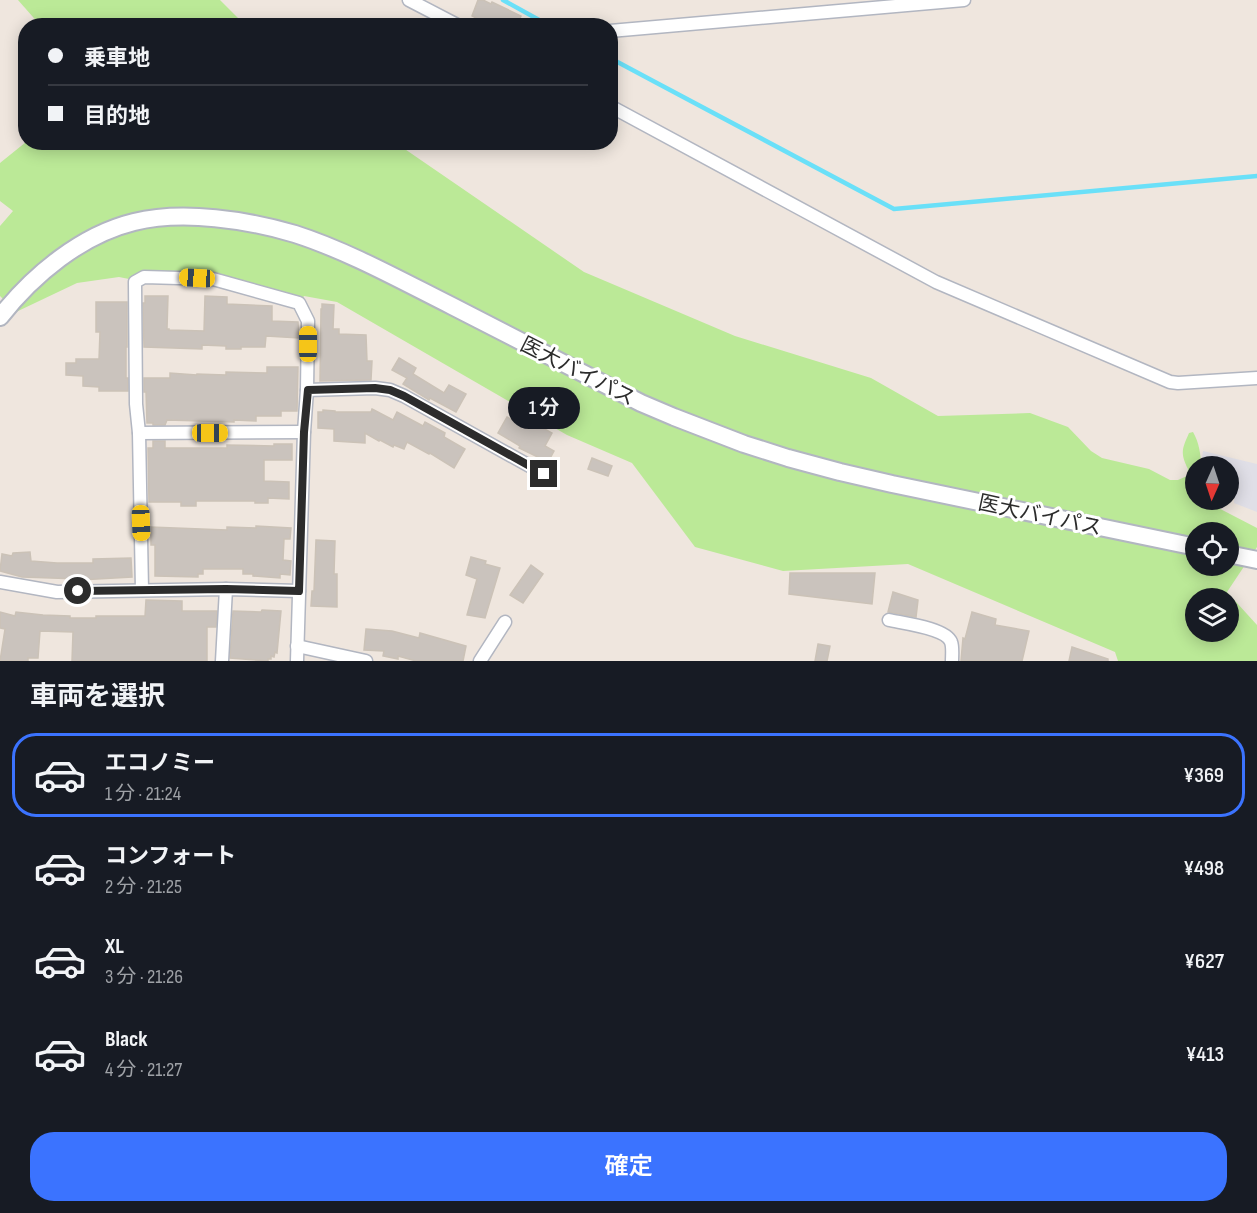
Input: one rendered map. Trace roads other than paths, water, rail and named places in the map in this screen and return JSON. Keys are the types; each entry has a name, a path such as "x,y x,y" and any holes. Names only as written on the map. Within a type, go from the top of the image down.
{"main road":[{"name":"医大バイパス","path":"0,317 15,299 51,266 84,243 118,227 142,220 167,217 246,222 297,235 357,259 641,403 744,444 788,458 882,482 1185,545"},
{"path":"1239,556 1257,560"}],"street":[{"path":"409,0 444,18"},
{"path":"618,31 931,1 964,0"},
{"path":"618,110 926,277 1170,382 1257,378"},
{"path":"142,590 135,282 144,277 213,279 299,303 308,321 308,390 304,432 297,661"},
{"path":"308,390 375,388 390,390 544,474"},
{"path":"139,433 304,432"},
{"path":"0,582 57,592 226,589 299,591"},
{"path":"222,661 226,589"},
{"path":"889,621 939,632 948,637 951,643 952,661"},
{"path":"480,661 505,622"},
{"path":"297,646 366,661"}],"waterway":[{"path":"503,0 536,18"},
{"path":"618,62 894,209 1257,176"}]}
